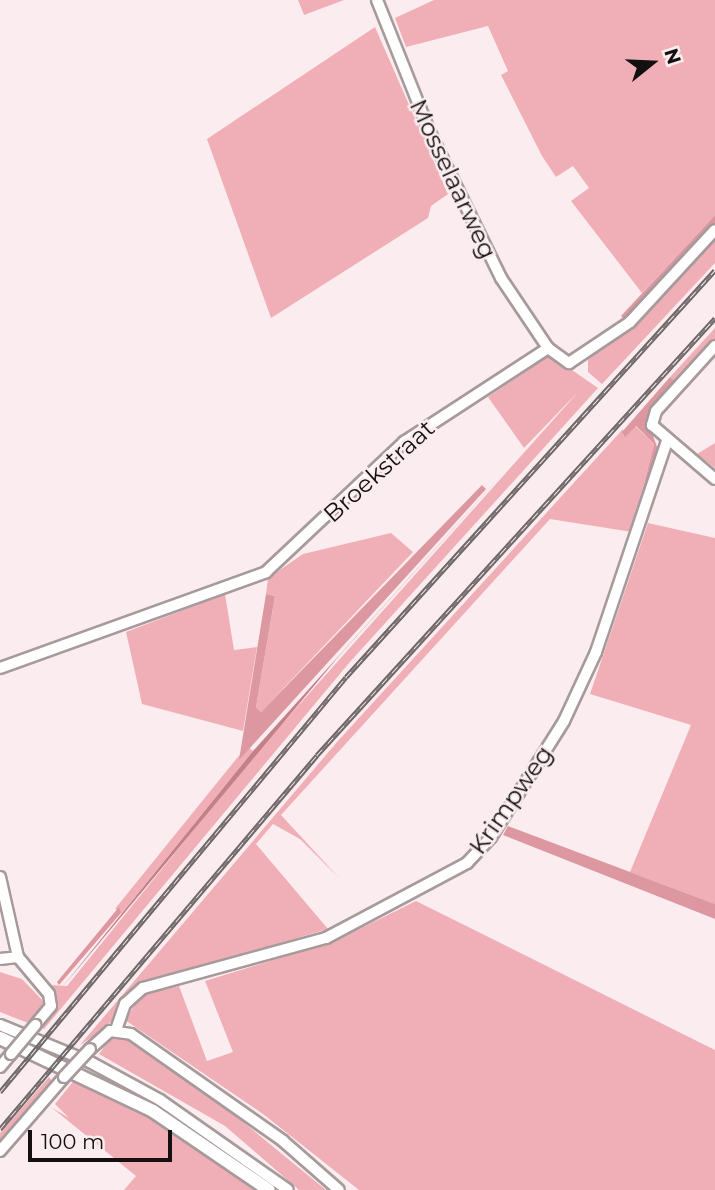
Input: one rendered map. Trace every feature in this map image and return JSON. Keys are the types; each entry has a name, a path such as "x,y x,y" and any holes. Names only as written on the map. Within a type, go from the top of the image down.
{"main road":[{"path":"0,1038 153,1111 269,1190"}],"street":[{"name":"Mosselaarweg","path":"377,0 471,220 548,348"},
{"path":"548,348 569,363 613,336 715,230"},
{"path":"715,346 653,417 667,441 715,479"},
{"name":"Broekstraat","path":"0,668 266,572 404,442 548,348"},
{"name":"Krimpweg","path":"116,1030 125,1004 143,988 326,938 467,863 491,837 564,722 596,652 667,441"},
{"path":"0,877 18,957 49,995 51,1006 0,1067"},
{"path":"0,959 18,957"},
{"path":"0,1026 90,1062 182,1113 288,1190"},
{"path":"0,1151 90,1049 116,1030 282,1141 339,1190"}],"shaded area":[{"path":"298,0 344,0 304,15"},
{"path":"434,0 715,0 715,215 642,293 571,201 589,188 573,166 556,177 542,156 501,75 508,71 488,26 406,47 395,18"},
{"path":"375,27 448,194 431,206 428,218 271,318 207,139"},
{"path":"715,215 715,227 623,318 621,316"},
{"path":"715,234 715,263 602,384 588,372 588,360"},
{"path":"715,328 715,341 677,383 670,377"},
{"path":"550,355 598,388 349,663 44,1029 39,1027 57,1004 50,985 67,986 256,753 579,391 524,448 488,397"},
{"path":"670,377 677,383 650,428 659,452 632,532 654,444 636,426 625,437 622,432"},
{"path":"580,388 339,656 60,990 253,751"},
{"path":"635,426 654,444 632,532 550,519 281,815 340,879 300,839 273,824 256,844 328,929 137,985 106,1028 80,1045 337,742 623,429 623,435"},
{"path":"715,443 715,468 697,454"},
{"path":"482,485 486,489 239,760 266,594 275,596 256,707 261,712"},
{"path":"648,523 715,538 715,904 630,872 691,725 590,694"},
{"path":"391,533 413,552 261,712 256,707 275,596 266,594 268,578 303,554"},
{"path":"225,594 234,650 257,647 243,731 142,704 126,632"},
{"path":"247,746 253,751 121,913 115,908"},
{"path":"508,826 715,904 715,919 503,835"},
{"path":"416,901 715,1050 715,1190 359,1190 263,1114 125,1020 141,995 179,986 207,1061 233,1052 205,981 335,941"},
{"path":"119,907 121,913 59,985 57,982"},
{"path":"0,972 22,979 45,1003 28,1023 0,1012"},
{"path":"113,1035 134,1040 203,1089 326,1190 299,1190 225,1126 99,1054"},
{"path":"49,1077 53,1082 0,1142 0,1133"},
{"path":"76,1078 171,1130 255,1190 124,1190 136,1176 51,1107 69,1118 55,1104"}],"railway":[{"path":"0,1092 346,677 715,270"},
{"path":"0,1129 317,755 715,318"}]}
